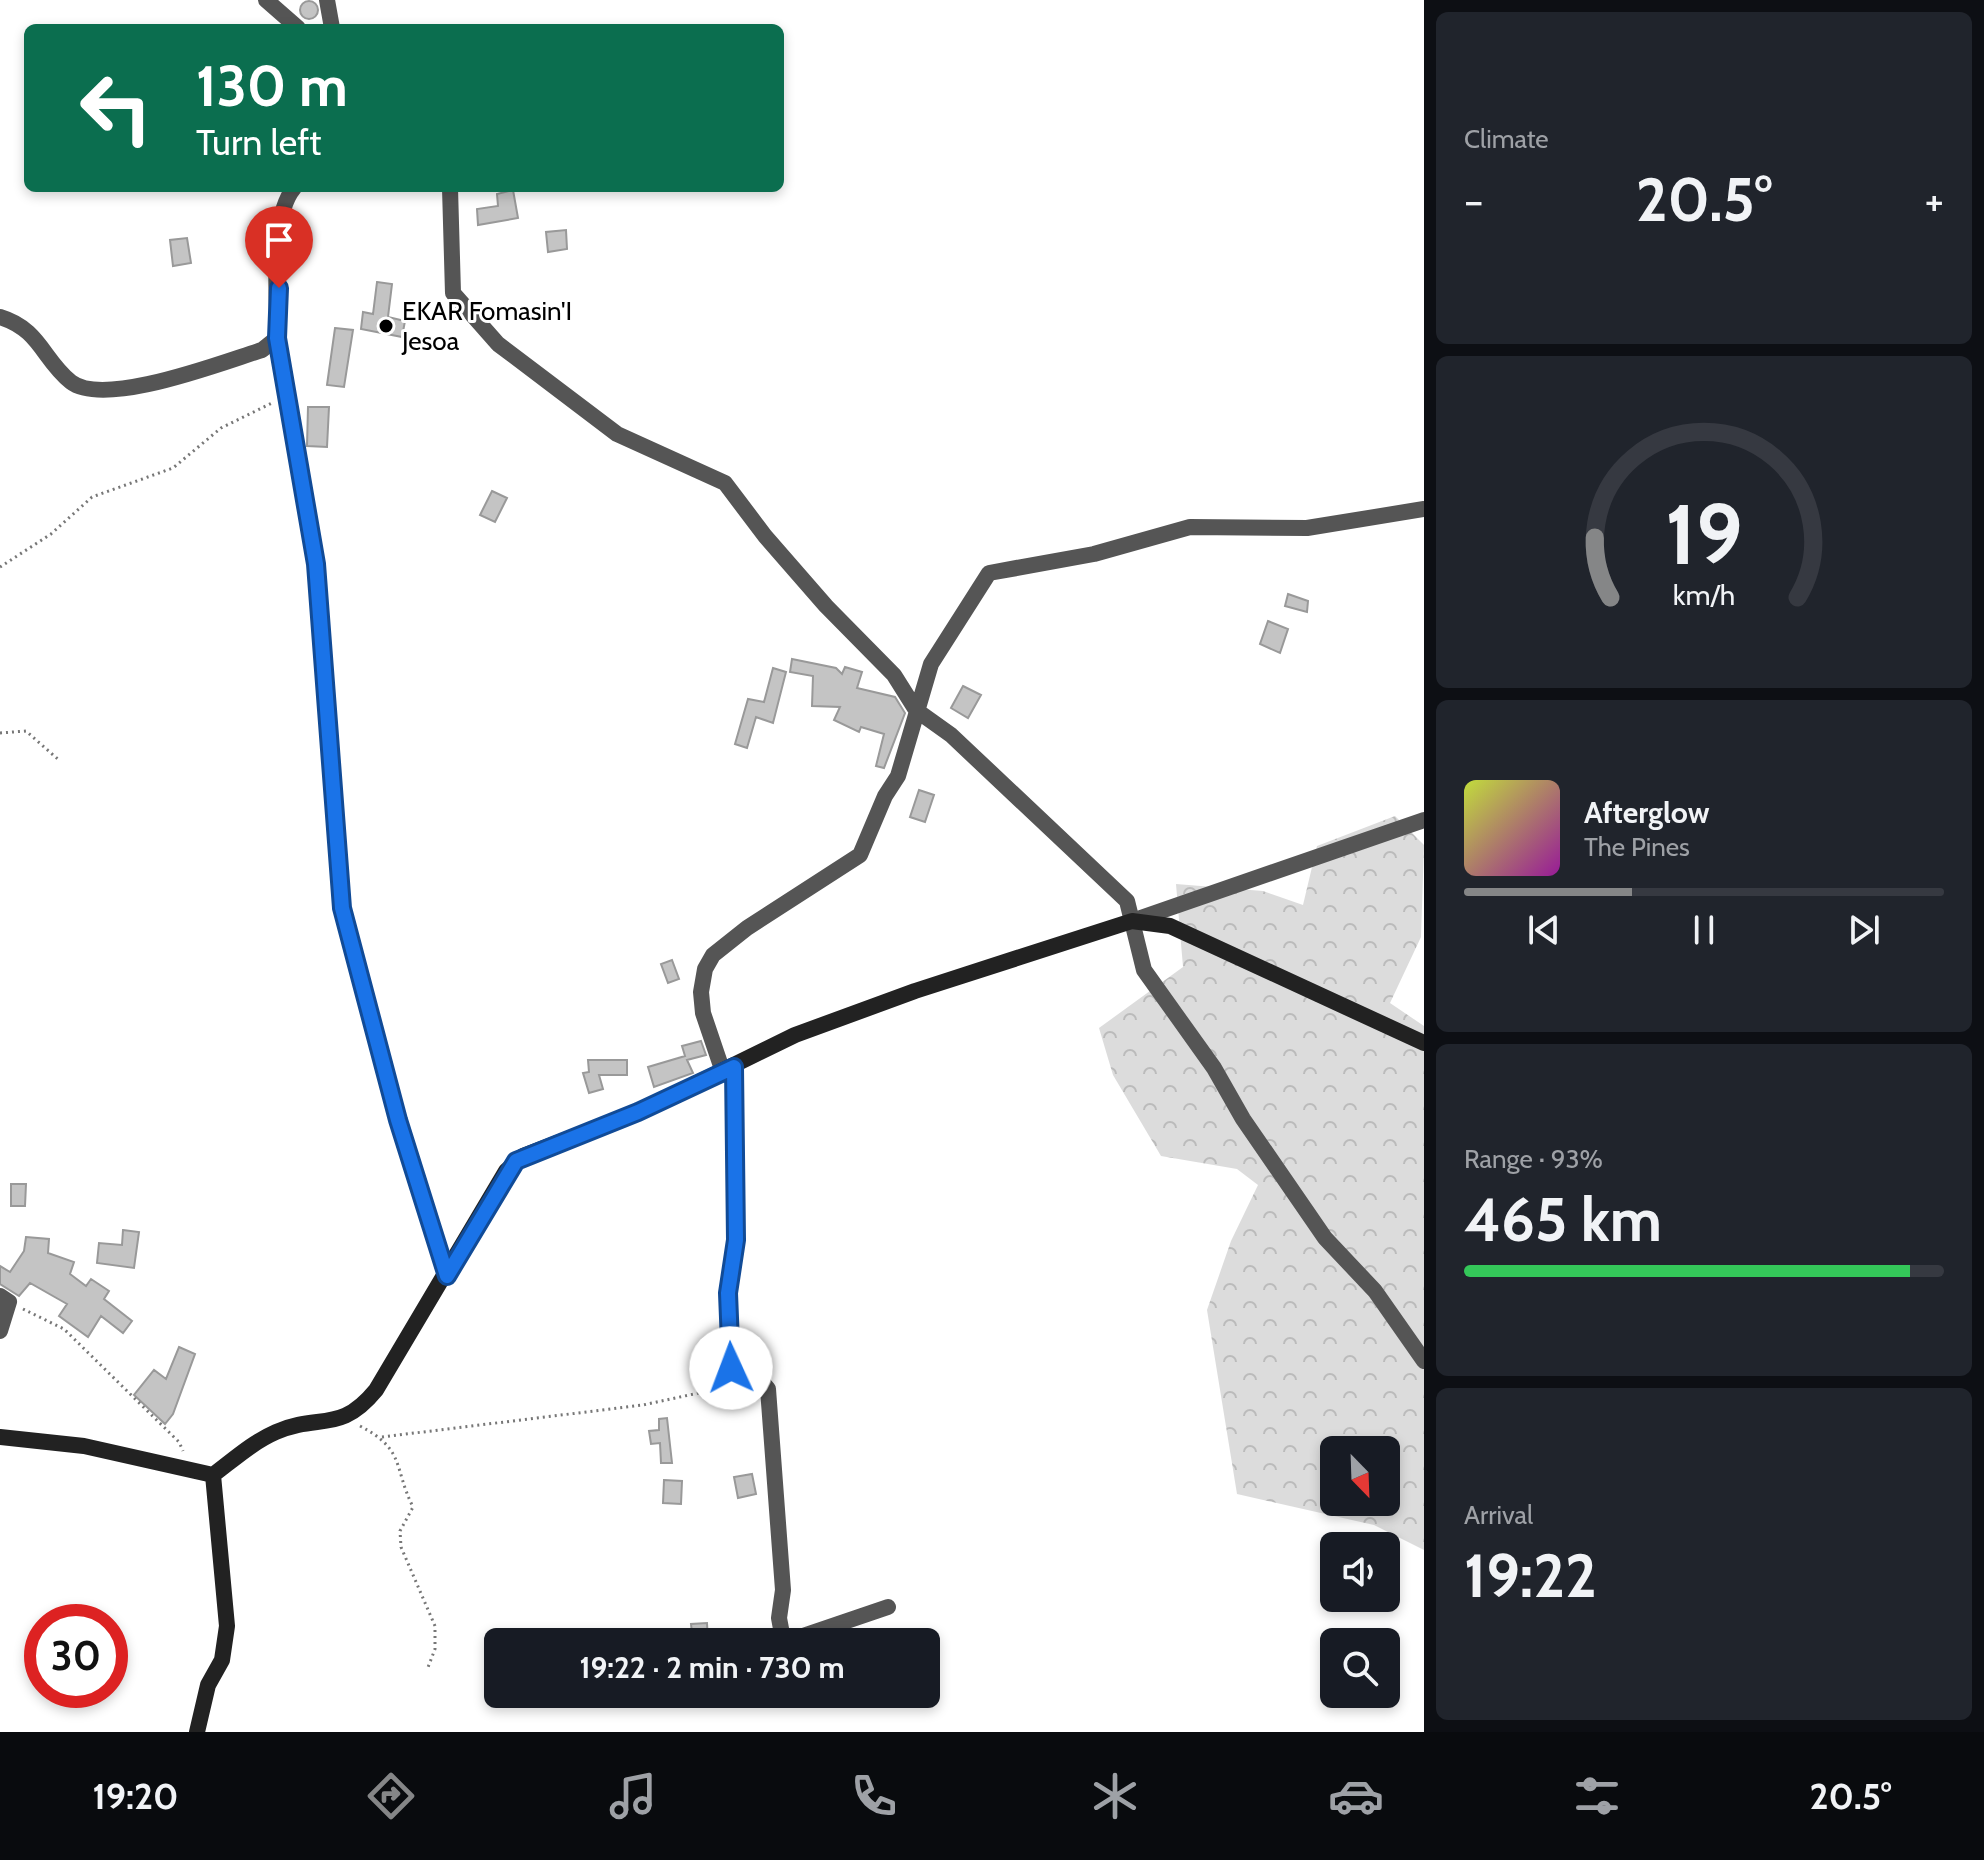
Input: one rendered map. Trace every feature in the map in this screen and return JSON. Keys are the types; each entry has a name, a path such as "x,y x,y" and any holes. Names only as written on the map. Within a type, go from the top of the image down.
{"street":[{"path":"266,0 293,24"},
{"path":"327,0 331,24"},
{"path":"290,192 286,197 278,237 277,338 316,564 342,908 398,1120 447,1276"},
{"path":"450,192 453,293 498,344 617,434 725,483 826,606 894,675 916,710 951,735 1127,901 1144,970 1214,1068 1243,1119 1325,1238 1375,1291 1424,1361"},
{"path":"0,317 14,321 35,337 72,382 88,390 150,383 262,350 277,338"},
{"path":"888,1607 794,1639 782,1634 779,1618 783,1590 768,1389 762,1382 744,1383 731,1368 729,1308 736,1240 729,1070 703,1013 701,992 705,969 713,955 747,928 823,877 856,860 885,796 898,776 931,664 989,573 1094,554 1190,527 1307,528 1424,509"},
{"path":"0,1437 84,1446 213,1475 275,1433 346,1419 361,1409 376,1390 516,1161 638,1112 795,1035 1424,820"},
{"path":"1132,921 1170,926 1424,1043"},
{"path":"0,1331 4,1299"},
{"path":"197,1732 208,1685 222,1660 227,1626 213,1475"}],"path":[{"path":"0,567 51,534 92,497 173,468 221,428 261,407 289,398"},
{"path":"0,733 26,731 60,761"},
{"path":"4,1299 64,1329 179,1442 191,1469"},
{"path":"382,1437 643,1405 744,1383"},
{"path":"346,1419 382,1437 398,1457 402,1484 413,1507 400,1531 401,1547 435,1626 435,1649 427,1670"}],"green space":[{"path":"1395,816 1424,845 1421,937 1390,1003 1424,1026 1424,1550 1400,1538 1400,1532 1388,1532 1374,1525 1334,1516 1400,1516 1400,1436 1320,1436 1320,1513 1237,1494 1207,1310 1231,1241 1258,1185 1237,1169 1161,1156 1113,1075 1099,1028 1183,967 1176,884 1263,891 1303,905 1317,846"}],"building":[{"path":"309,1 318,10 309,19 300,10"},
{"path":"513,192 518,218 478,225 477,209 498,206 497,194"},
{"path":"566,230 567,249 548,252 546,232"},
{"path":"187,238 191,263 173,266 170,240"},
{"path":"377,282 392,284 388,317 405,321 402,337 361,329 363,312 373,314"},
{"path":"335,328 353,330 344,387 327,385"},
{"path":"308,407 329,407 327,447 307,446"},
{"path":"492,491 507,498 495,522 480,515"},
{"path":"1288,594 1308,601 1307,612 1285,606"},
{"path":"1268,621 1288,629 1280,653 1260,644"},
{"path":"792,659 836,668 842,674 845,667 862,672 857,688 895,697 905,713 884,768 876,766 884,734 861,727 859,732 834,720 840,707 812,706 813,676 790,672"},
{"path":"773,668 786,672 773,723 756,717 747,748 735,744 748,699 764,702"},
{"path":"963,686 981,695 968,718 951,708"},
{"path":"919,790 934,795 925,822 910,817"},
{"path":"672,960 679,979 668,983 661,964"},
{"path":"701,1041 706,1055 687,1060 693,1073 654,1087 648,1067 685,1056 682,1046"},
{"path":"588,1060 627,1060 627,1075 599,1075 603,1089 589,1093 583,1073 589,1072"},
{"path":"11,1184 26,1184 25,1206 11,1206"},
{"path":"123,1230 139,1232 134,1268 97,1263 99,1243 122,1245"},
{"path":"26,1237 49,1239 48,1253 74,1262 70,1274 86,1286 91,1279 109,1291 104,1299 132,1321 123,1333 101,1316 88,1337 59,1316 67,1304 30,1283 19,1296 0,1284 0,1266 10,1272 24,1251"},
{"path":"179,1347 195,1354 173,1414 165,1424 134,1395 154,1370 166,1379"},
{"path":"667,1418 672,1463 661,1463 660,1443 651,1444 649,1431 659,1430 659,1419"},
{"path":"752,1474 756,1494 738,1498 734,1477"},
{"path":"664,1480 682,1481 681,1504 663,1503"},
{"path":"707,1623 707,1628 691,1628 691,1624"}],"place":[{"name":"EKAR Fomasin'I Jesoa","path":"386,326"}],"route":[{"path":"279,288 277,338 316,564 342,908 398,1120 447,1276 506,1171 516,1161 638,1112 734,1067 736,1240 728,1293 731,1368"}]}
